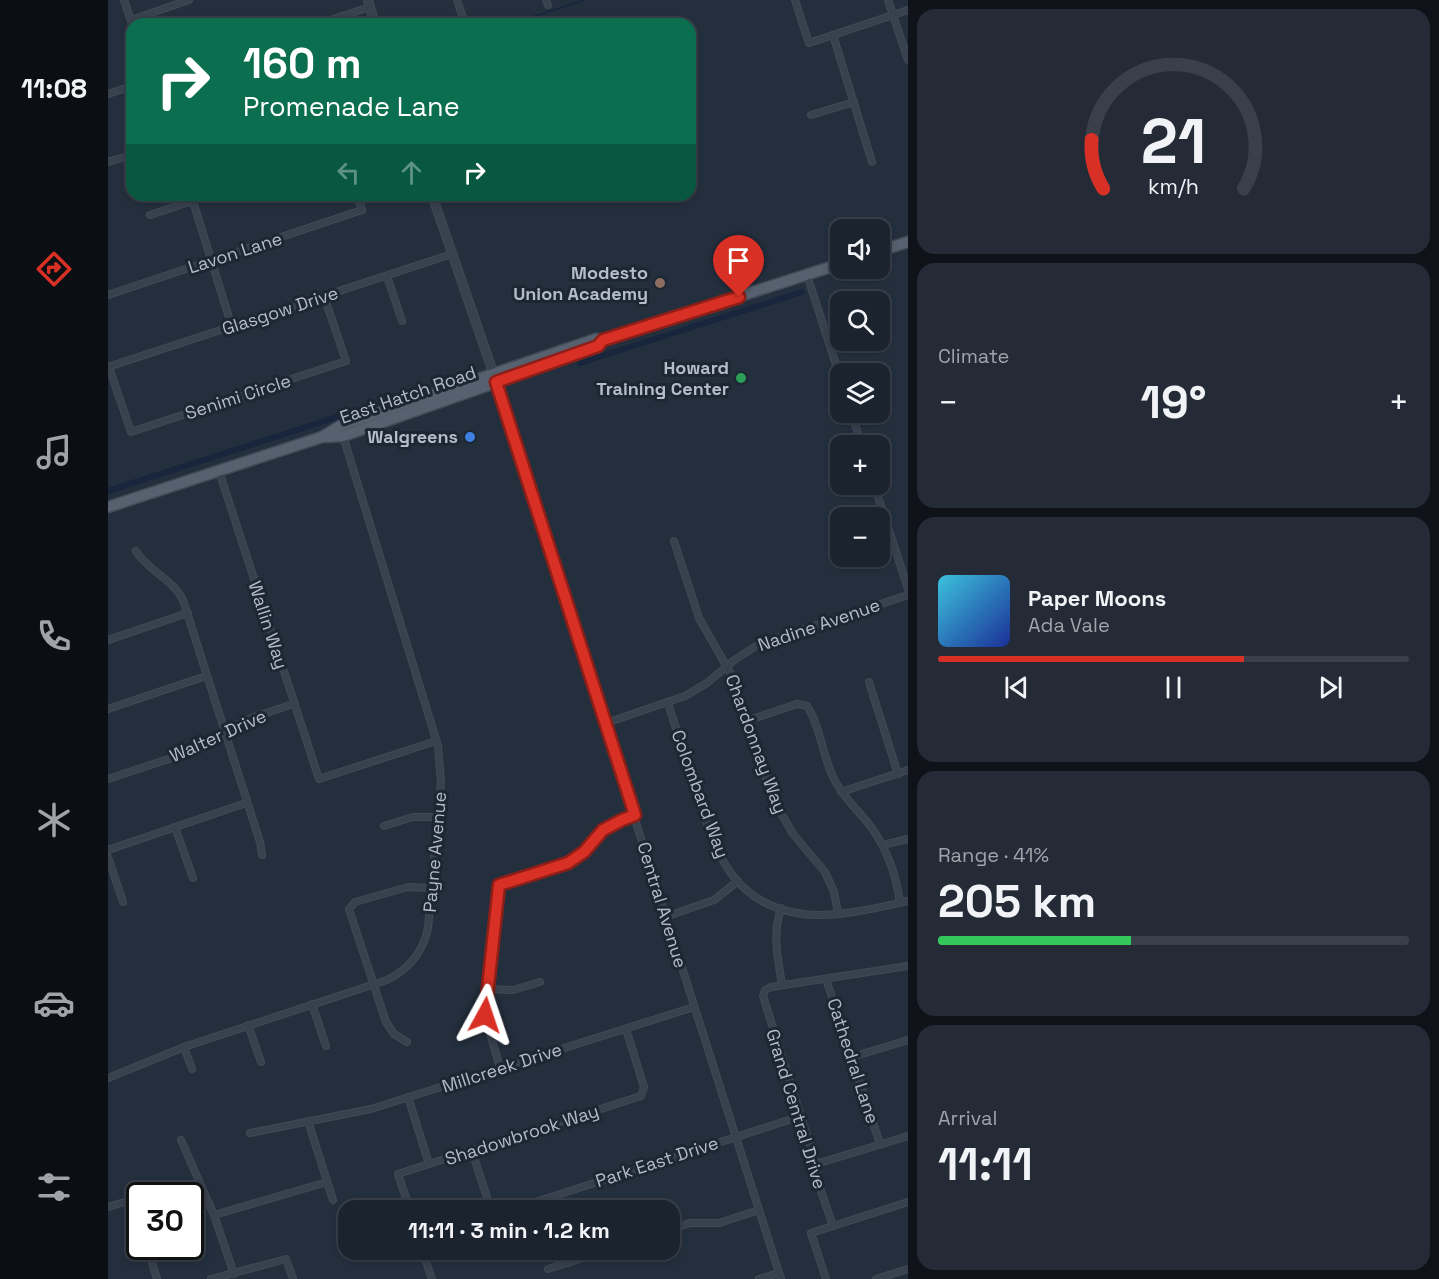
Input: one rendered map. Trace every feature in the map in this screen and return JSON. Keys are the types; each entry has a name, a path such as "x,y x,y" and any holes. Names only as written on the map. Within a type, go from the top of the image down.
{"main road":[{"path":"890,248 908,242"},
{"name":"East Hatch Road","path":"108,507 598,346 603,340 830,267"}],"street":[{"path":"124,0 131,18"},
{"path":"142,18 189,0"},
{"path":"457,0 463,18"},
{"path":"795,0 809,43 908,10"},
{"path":"888,0 908,60"},
{"path":"333,18 369,3 373,18"},
{"path":"833,35 872,162"},
{"path":"108,94 126,88"},
{"path":"811,115 854,102"},
{"path":"108,162 126,156"},
{"path":"150,215 185,201"},
{"path":"193,201 232,327"},
{"name":"Lavon Lane","path":"108,295 362,210 359,201"},
{"name":"Central Avenue","path":"434,201 495,378 780,1276"},
{"name":"Glasgow Drive","path":"109,367 452,254"},
{"path":"807,275 835,363"},
{"path":"387,276 402,321"},
{"name":"Senimi Circle","path":"109,367 131,432 346,361 324,296"},
{"name":"Payne Avenue","path":"108,1078 184,1047 375,984 402,972 420,952 428,928 441,774 436,741 342,431"},
{"name":"Wallin Way","path":"219,471 319,779 436,741"},
{"path":"878,495 908,589"},
{"name":"Chardonnay Way","path":"674,541 699,618 728,666 777,808 793,834 825,872 834,892 838,913"},
{"path":"136,551 143,562 174,586 183,600 226,732 262,855"},
{"name":"Nadine Avenue","path":"606,723 668,703 696,690 743,653 759,644 908,595"},
{"path":"108,640 188,613"},
{"path":"108,709 206,676"},
{"path":"869,682 898,774"},
{"name":"Colombard Way","path":"668,703 716,849 738,882 758,897 781,908 815,915 908,901"},
{"name":"Walter Drive","path":"108,779 199,749 246,720 293,704"},
{"path":"746,721 797,704 807,706 829,769 841,792 883,845 894,873 900,903"},
{"path":"841,792 908,770"},
{"path":"108,850 246,802"},
{"path":"500,1068 486,1022 487,989 499,885 568,863 584,852 603,830 635,815"},
{"path":"384,826 413,817 438,817"},
{"path":"175,828 193,878"},
{"path":"883,845 908,839"},
{"path":"108,857 123,902"},
{"path":"665,917 714,900 738,882"},
{"path":"407,1042 394,1034 386,1022 350,907 355,902 408,887 431,888"},
{"path":"781,908 776,927 775,944 782,986 908,966"},
{"name":"Cathedral Lane","path":"826,979 880,1144"},
{"path":"487,989 513,990 540,982"},
{"name":"Grand Central Drive","path":"782,986 771,987 764,992 763,1000 816,1164 819,1185 833,1226"},
{"path":"312,1004 326,1046"},
{"name":"Millcreek Drive","path":"250,1133 371,1109 694,1007"},
{"path":"248,1025 261,1062"},
{"name":"Shadowbrook Way","path":"407,1200 398,1174 638,1098 643,1094 644,1087 626,1029"},
{"path":"852,1057 908,1040"},
{"path":"184,1047 192,1069"},
{"path":"408,1097 429,1164"},
{"name":"Park East Drive","path":"542,1200 801,1116"},
{"path":"308,1122 333,1200"},
{"path":"816,1164 908,1136"},
{"path":"181,1140 214,1215 234,1274"},
{"path":"472,1151 488,1200"},
{"path":"214,1215 327,1182"},
{"path":"108,1207 126,1202"},
{"path":"826,1279 811,1233 908,1202"},
{"path":"680,1226 690,1223 719,1223 759,1210"},
{"path":"211,1279 286,1259 293,1279"},
{"path":"151,1260 157,1279"},
{"path":"425,1260 432,1279"},
{"path":"548,1269 576,1260"},
{"path":"876,1279 893,1276 908,1269"},
{"path":"759,1279 780,1276"}],"waterway":[{"path":"529,18 585,0"},
{"path":"580,363 802,292"},
{"path":"108,491 365,408"}],"place":[{"name":"Modesto Union Academy","path":"660,283"},
{"name":"Howard Training Center","path":"741,378"},
{"name":"Walgreens","path":"470,437"}],"route":[{"path":"485,1015 499,885 558,867 578,858 603,830 635,815 496,382 598,346 603,340 739,297"}]}
